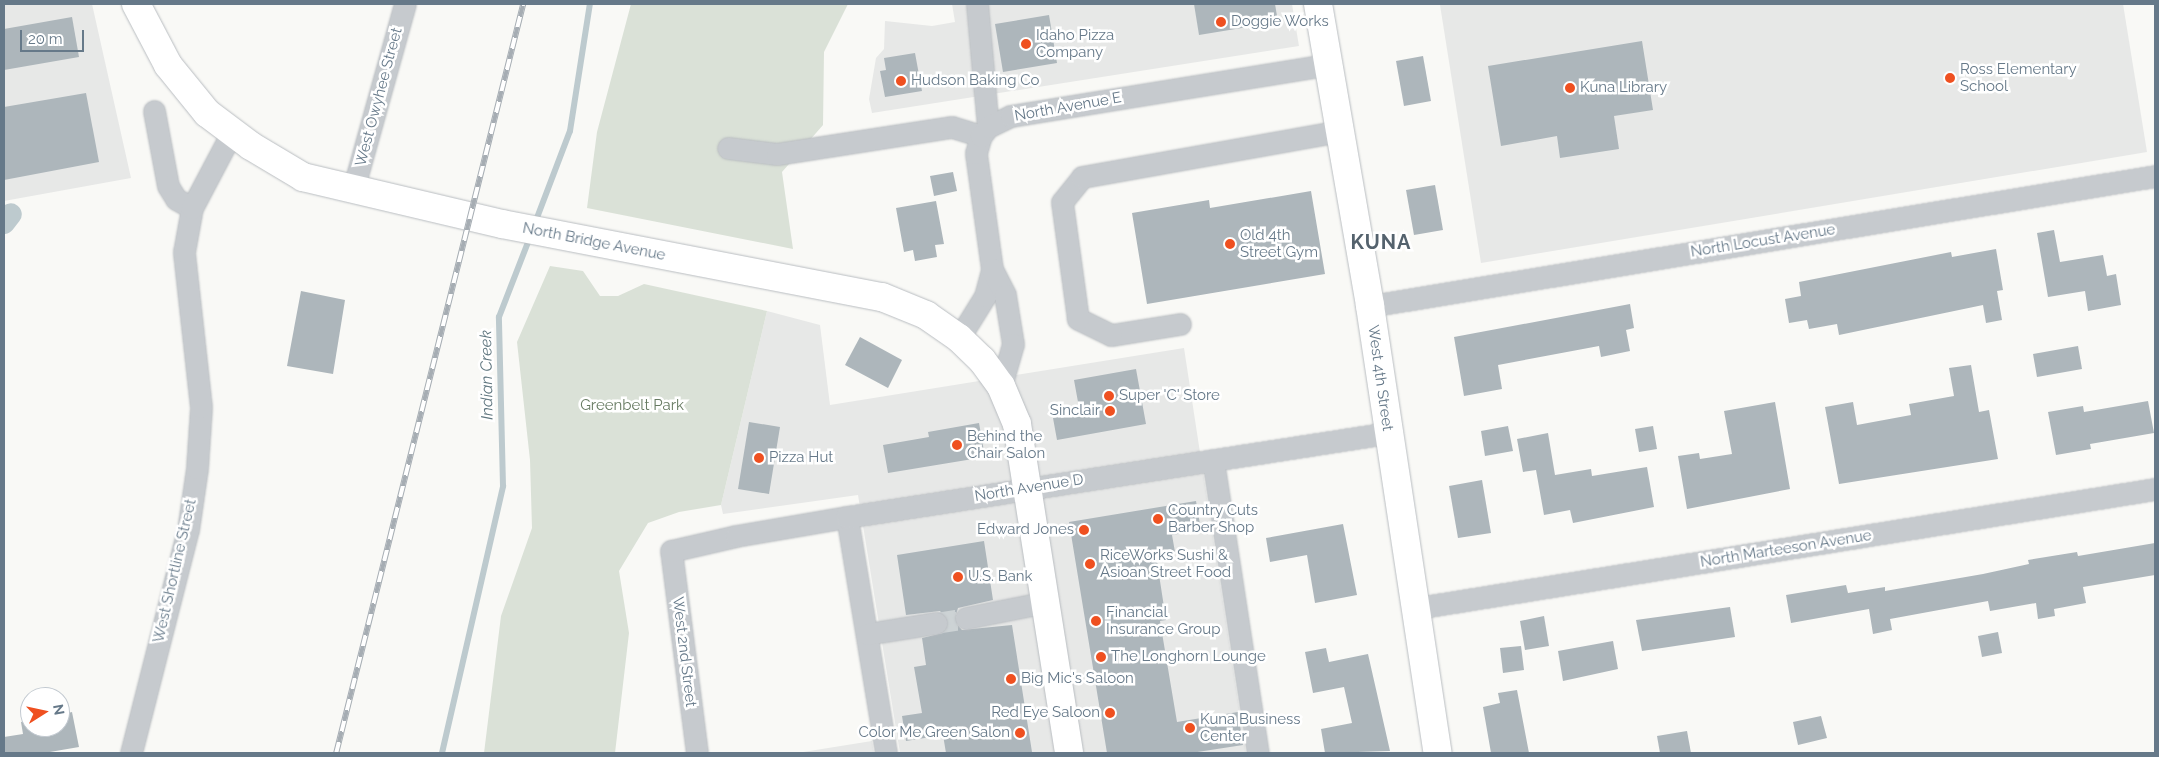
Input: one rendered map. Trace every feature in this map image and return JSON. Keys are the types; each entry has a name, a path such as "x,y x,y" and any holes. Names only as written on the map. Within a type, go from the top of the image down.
{"main road":[{"name":"North Bridge Avenue","path":"136,4 168,65 207,112 232,132 303,176 354,190 502,224 882,297 926,315 960,338 982,360 1002,386 1017,424 1029,487 1069,753"},
{"name":"West 4th Street","path":"1318,4 1370,306 1438,753"}],"street":[{"name":"West Owyhee Street","path":"354,190 405,4"},
{"path":"977,4 985,131 976,153 978,174 992,269 1005,295 1013,344 1002,386"},
{"name":"North Avenue E","path":"985,131 1011,116 1327,65"},
{"path":"154,111 168,186 176,199 192,208"},
{"path":"728,148 777,154 952,127 985,131"},
{"path":"1180,324 1111,335 1078,319 1062,202 1082,177 1339,131"},
{"name":"West Shortline Street","path":"131,753 188,530 197,468 201,407 184,252 192,208 232,132"},
{"name":"North Locust Avenue","path":"1370,306 2155,176"},
{"path":"960,338 985,296 992,269"},
{"name":"North Avenue D","path":"671,551 736,536 1029,487 1388,433"},
{"path":"1213,460 1258,753"},
{"name":"North Marteeson Avenue","path":"1417,608 2155,489"},
{"path":"848,517 886,753"},
{"name":"West 2nd Street","path":"671,551 697,753"},
{"path":"966,618 1046,602"},
{"path":"867,634 936,623"}],"shaded area":[{"path":"4,4 92,4 131,178 4,201"},
{"path":"952,4 1292,4 1299,46 872,113 869,99 876,58 884,49 885,21 932,26 955,22"},
{"path":"2123,4 2147,152 1481,263 1440,5"},
{"path":"767,311 820,325 830,405 1184,348 1246,753 900,753 858,495 723,514 721,505"},
{"path":"872,741 874,753 797,753"}],"green space":[{"path":"631,4 848,4 824,52 823,125 782,172 793,249 587,208 597,132"},
{"name":"Greenbelt Park","path":"550,266 583,271 600,296 618,296 644,284 767,311 721,505 679,512 648,523 619,571 629,633 615,753 484,753 501,616 532,528 530,460 517,342"}],"building":[{"path":"1194,4 1275,4 1278,22 1199,35"},
{"name":"Idaho Pizza Company","path":"1049,15 1057,63 1003,72 995,24"},
{"path":"72,17 79,57 4,70 4,29"},
{"name":"Kuna Library","path":"1642,41 1653,110 1614,116 1619,149 1560,158 1557,136 1501,146 1488,66"},
{"name":"Hudson Baking Co","path":"915,53 922,91 885,97 880,71 886,70 884,58"},
{"path":"1423,56 1431,101 1404,106 1396,61"},
{"path":"86,93 99,162 4,180 4,107"},
{"path":"953,172 957,191 934,196 930,176"},
{"path":"1435,185 1443,230 1414,235 1406,190"},
{"path":"1311,191 1325,274 1147,304 1132,213 1209,200 1210,208"},
{"path":"936,201 944,244 935,245 937,257 915,261 913,250 904,252 896,208"},
{"path":"2054,230 2060,262 2103,255 2107,276 2116,274 2121,305 2088,311 2085,291 2048,297 2037,233"},
{"path":"1996,249 2003,290 1997,291 2002,320 1986,323 1983,305 1839,335 1837,324 1809,329 1807,320 1789,323 1785,299 1801,296 1799,282 1951,252 1952,257"},
{"path":"301,291 345,300 333,374 287,366"},
{"path":"1630,304 1634,328 1626,330 1630,351 1601,357 1599,346 1498,365 1502,389 1464,396 1454,337"},
{"path":"860,337 902,360 888,388 845,365"},
{"path":"2078,346 2082,369 2037,377 2033,354"},
{"path":"1971,365 1979,412 1989,410 1998,459 1839,484 1825,407 1853,402 1857,425 1911,415 1909,404 1954,396 1949,368"},
{"name":"Super 'C' Store","path":"1136,369 1146,424 1057,440 1053,418 1080,413 1074,380"},
{"path":"2148,401 2154,433 2090,444 2091,449 2056,455 2048,412 2083,406 2084,412"},
{"path":"1775,402 1790,489 1687,509 1678,456 1699,453 1700,459 1732,454 1724,411"},
{"name":"Pizza Hut","path":"749,422 780,427 769,494 738,489"},
{"path":"979,423 985,457 888,473 883,445 929,437 928,432"},
{"path":"1508,426 1513,451 1485,456 1481,431"},
{"path":"1653,426 1657,449 1639,452 1635,429"},
{"path":"1548,433 1555,475 1591,469 1592,476 1647,467 1654,507 1573,523 1570,510 1544,515 1536,470 1523,472 1517,439"},
{"path":"1482,480 1491,533 1458,538 1449,486"},
{"path":"1196,501 1201,530 1172,535 1175,552 1156,555 1166,620 1160,621 1177,722 1238,712 1243,745 1191,753 1107,753 1069,522"},
{"path":"1343,524 1357,595 1315,603 1307,555 1270,562 1266,538"},
{"path":"984,541 993,600 958,608 954,621 962,630 1012,625 1032,752 946,753 943,735 906,741 902,716 922,713 914,667 926,665 922,638 943,633 948,622 940,611 906,615 897,555"},
{"path":"2155,543 2155,575 2083,587 2086,603 2054,609 2055,616 2038,619 2036,603 1990,611 1988,601 1890,619 1892,630 1873,634 1869,609 1791,623 1786,595 1846,585 1848,593 1885,587 1885,591 1983,574 2029,564 2028,560 2077,552 2078,556"},
{"path":"1730,607 1735,637 1642,651 1636,620"},
{"path":"1544,616 1549,646 1525,650 1520,621"},
{"path":"1998,632 2002,653 1982,657 1978,636"},
{"path":"1613,641 1618,669 1563,681 1558,651"},
{"path":"1521,646 1524,670 1503,673 1500,648"},
{"path":"1326,648 1329,662 1368,654 1390,751 1325,753 1321,729 1352,723 1344,687 1313,693 1305,652"},
{"path":"1517,690 1529,753 1491,753 1483,707 1500,703 1498,693"},
{"path":"70,712 72,712 79,747 44,753 4,753 4,737 20,734 20,737 70,737"},
{"path":"1821,716 1827,738 1798,745 1793,722"},
{"path":"1687,731 1691,753 1660,753 1657,736"}],"waterway":[{"name":"Indian Creek","path":"535,223 570,131 590,4"},
{"path":"4,223 11,214"},
{"name":"Indian Creek","path":"442,753 503,486 499,317 530,237"}],"tunnel":[{"path":"936,623 966,618"}],"railway":[{"path":"336,753 523,4"}],"place":[{"name":"Doggie Works","path":"1221,22"},
{"name":"Idaho Pizza Company","path":"1026,44"},
{"name":"Ross Elementary School","path":"1950,78"},
{"name":"Hudson Baking Co","path":"901,81"},
{"name":"Kuna Library","path":"1570,88"},
{"name":"Old 4th Street Gym","path":"1230,244"},
{"name":"Super 'C' Store","path":"1109,396"},
{"name":"Sinclair","path":"1110,411"},
{"name":"Behind the Chair Salon","path":"957,445"},
{"name":"Pizza Hut","path":"759,458"},
{"name":"Country Cuts Barber Shop","path":"1158,519"},
{"name":"Edward Jones","path":"1084,530"},
{"name":"RiceWorks Sushi & Asioan Street Food","path":"1090,564"},
{"name":"U.S. Bank","path":"958,577"},
{"name":"Financial Insurance Group","path":"1096,621"},
{"name":"The Longhorn Lounge","path":"1101,657"},
{"name":"Big Mic's Saloon","path":"1011,679"},
{"name":"Red Eye Saloon","path":"1110,713"},
{"name":"Kuna Business Center","path":"1190,728"},
{"name":"Color Me Green Salon","path":"1020,733"}],"district":[{"name":"KUNA","path":"1381,242"}]}
